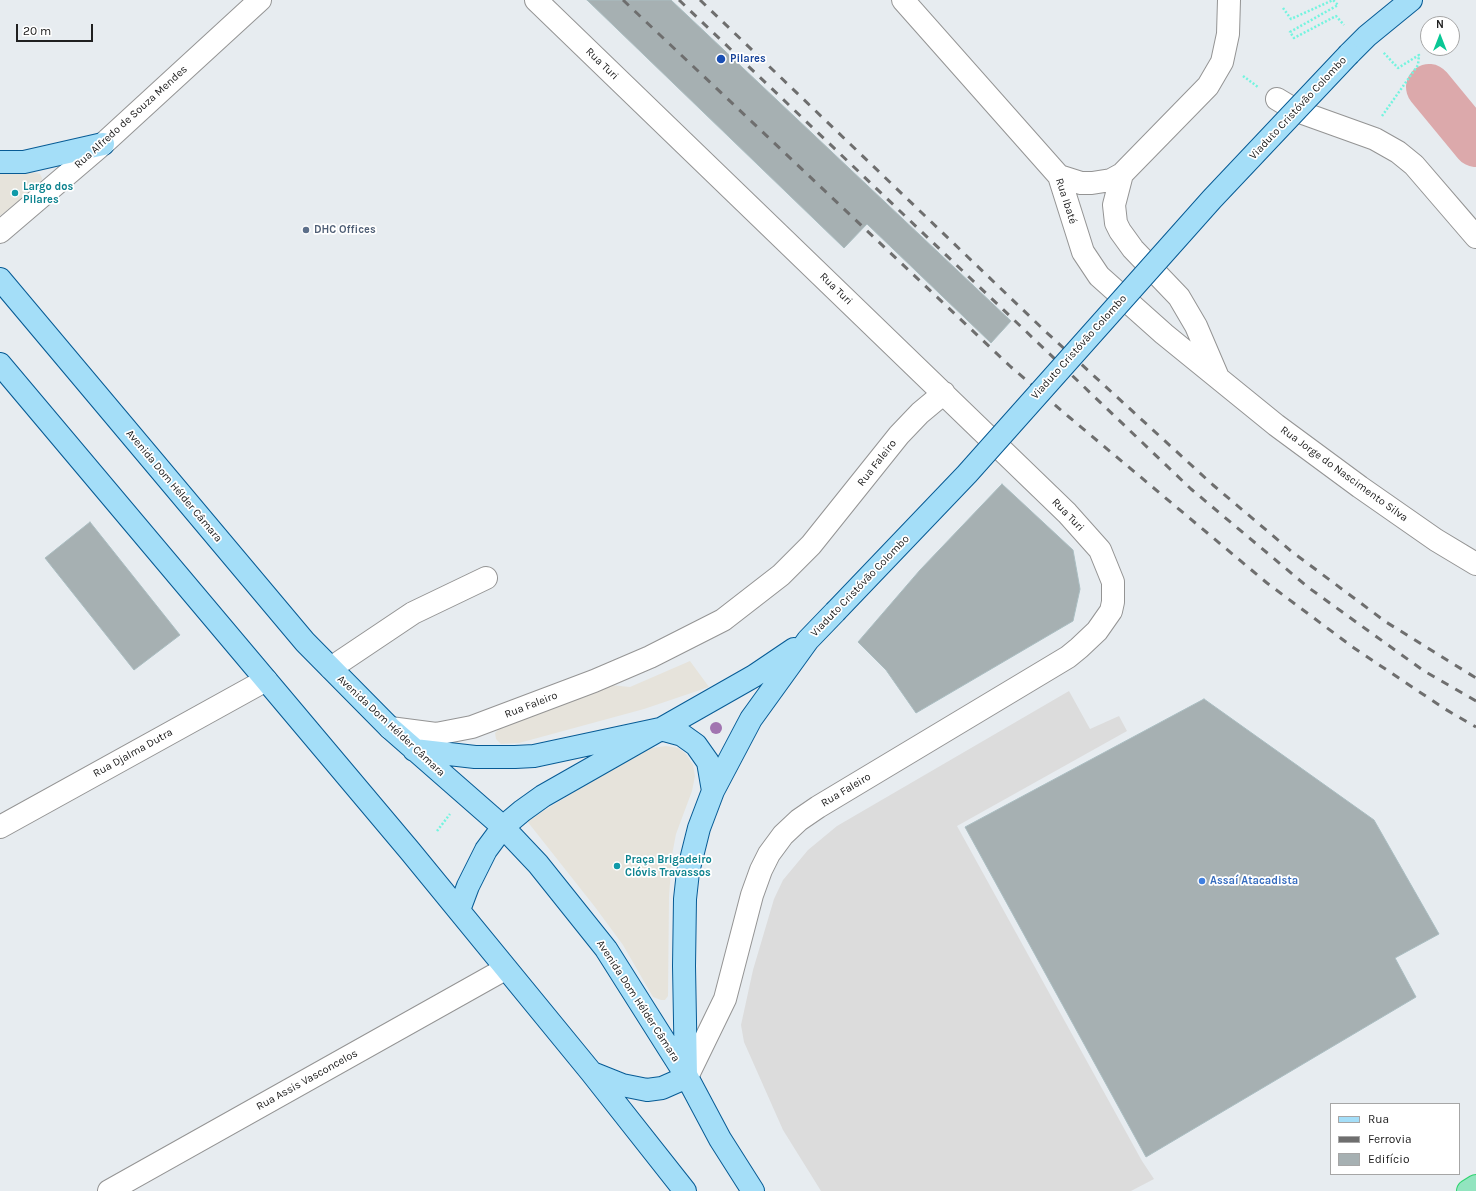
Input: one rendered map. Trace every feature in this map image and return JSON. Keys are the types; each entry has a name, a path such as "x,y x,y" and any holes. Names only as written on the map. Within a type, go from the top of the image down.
{"highway":[{"path":"1468,1191 1476,1186"}],"main road":[{"name":"Viaduto Cristóvão Colombo","path":"808,640 966,474 1206,205 1359,44 1411,0"},
{"path":"0,162 24,162 103,144"},
{"name":"Avenida Dom Hélder Câmara","path":"0,279 305,642 390,728 503,827 538,864 606,949 686,1077 720,1139 753,1191"},
{"path":"0,364 459,910 505,969 591,1072 685,1191"},
{"path":"459,910 477,865 503,827 543,796 754,676 808,640"},
{"path":"591,1072 622,1085 647,1090 662,1088 686,1077 684,966 685,899 693,847 713,791 751,719 808,640"},
{"path":"414,750 475,757 515,757 556,751 660,729 682,735 696,745 708,762 713,791"}],"street":[{"name":"Rua Alfredo de Souza Mendes","path":"0,232 103,144 260,0"},
{"name":"Rua Turi","path":"536,0 1067,513 1094,541 1104,558 1113,582 1114,593"},
{"name":"Rua Ibaté","path":"903,0 1059,176 1083,252 1091,266 1112,288 1164,334 1217,376"},
{"path":"1059,176 1081,182 1092,183 1111,180 1122,174 1208,86 1222,62 1228,34 1232,2"},
{"path":"1277,99 1297,111 1369,137 1398,152 1414,164 1476,237"},
{"path":"1122,174 1114,205 1116,223 1133,249 1179,297 1196,326 1217,376"},
{"name":"Rua Jorge do Nascimento Silva","path":"1217,376 1276,425 1360,487 1436,540 1476,564"},
{"name":"Rua Faleiro","path":"390,728 436,734 472,727 594,681 650,658 723,620 781,575 811,545 899,435 920,413 944,393"},
{"path":"331,668 413,613 486,578"},
{"name":"Rua Faleiro","path":"686,1077 725,999 752,894 769,854 783,834 798,820 818,807 1068,657 1089,640 1105,621 1111,611 1114,593"},
{"name":"Rua Djalma Dutra","path":"0,827 266,680"},
{"name":"Rua Assis Vasconcelos","path":"109,1191 505,969"}],"path":[{"path":"1283,8 1291,19 1333,0 1338,5 1290,32 1294,38 1336,16 1359,44 1398,68 1419,55 1418,65 1369,137"},
{"path":"1222,62 1277,99"},
{"path":"437,831 455,808"}],"shaded area":[{"name":"Largo dos Pilares","path":"29,171 40,174 42,178 41,184 0,216 0,172"},
{"path":"690,661 709,687 644,709 519,743 501,744 496,739 495,733 499,729 610,685 630,687"},
{"path":"1069,691 1090,729 1119,716 1127,731 957,826 1142,1161 1154,1179 1131,1191 821,1191 783,1130 744,1042 741,1025 753,970 774,899 783,880 808,850 837,826"},
{"name":"Praça Brigadeiro Clóvis Travassos","path":"666,746 678,748 686,754 693,765 695,776 692,791 676,834 672,855 669,897 668,996 665,1000 661,1000 653,997 623,945 527,821 620,764 652,748"}],"building":[{"path":"587,0 671,0 1011,321 991,343 867,224 844,248"},
{"path":"1002,484 1073,550 1080,589 1073,621 916,713 886,670 858,642 920,570"},
{"path":"90,522 180,635 134,670 45,558"},
{"name":"Assaí Atacadista","path":"1204,699 1374,820 1439,934 1395,958 1416,997 1146,1157 965,827"}],"waterway":[{"path":"1429,87 1476,144"}],"railway":[{"path":"623,0 1011,367 1069,417 1267,583 1354,648 1445,709 1476,727"},
{"path":"679,0 1191,489 1309,588 1424,671 1476,701"},
{"path":"700,0 1045,331 1213,485 1291,551 1386,622 1476,678"}],"place":[{"name":"Pilares","path":"721,59"},
{"name":"Largo dos Pilares","path":"15,193"},
{"name":"DHC Offices","path":"306,230"},
{"name":"Praça Brigadeiro Clóvis Travassos","path":"617,866"},
{"name":"Assaí Atacadista","path":"1202,881"}]}
